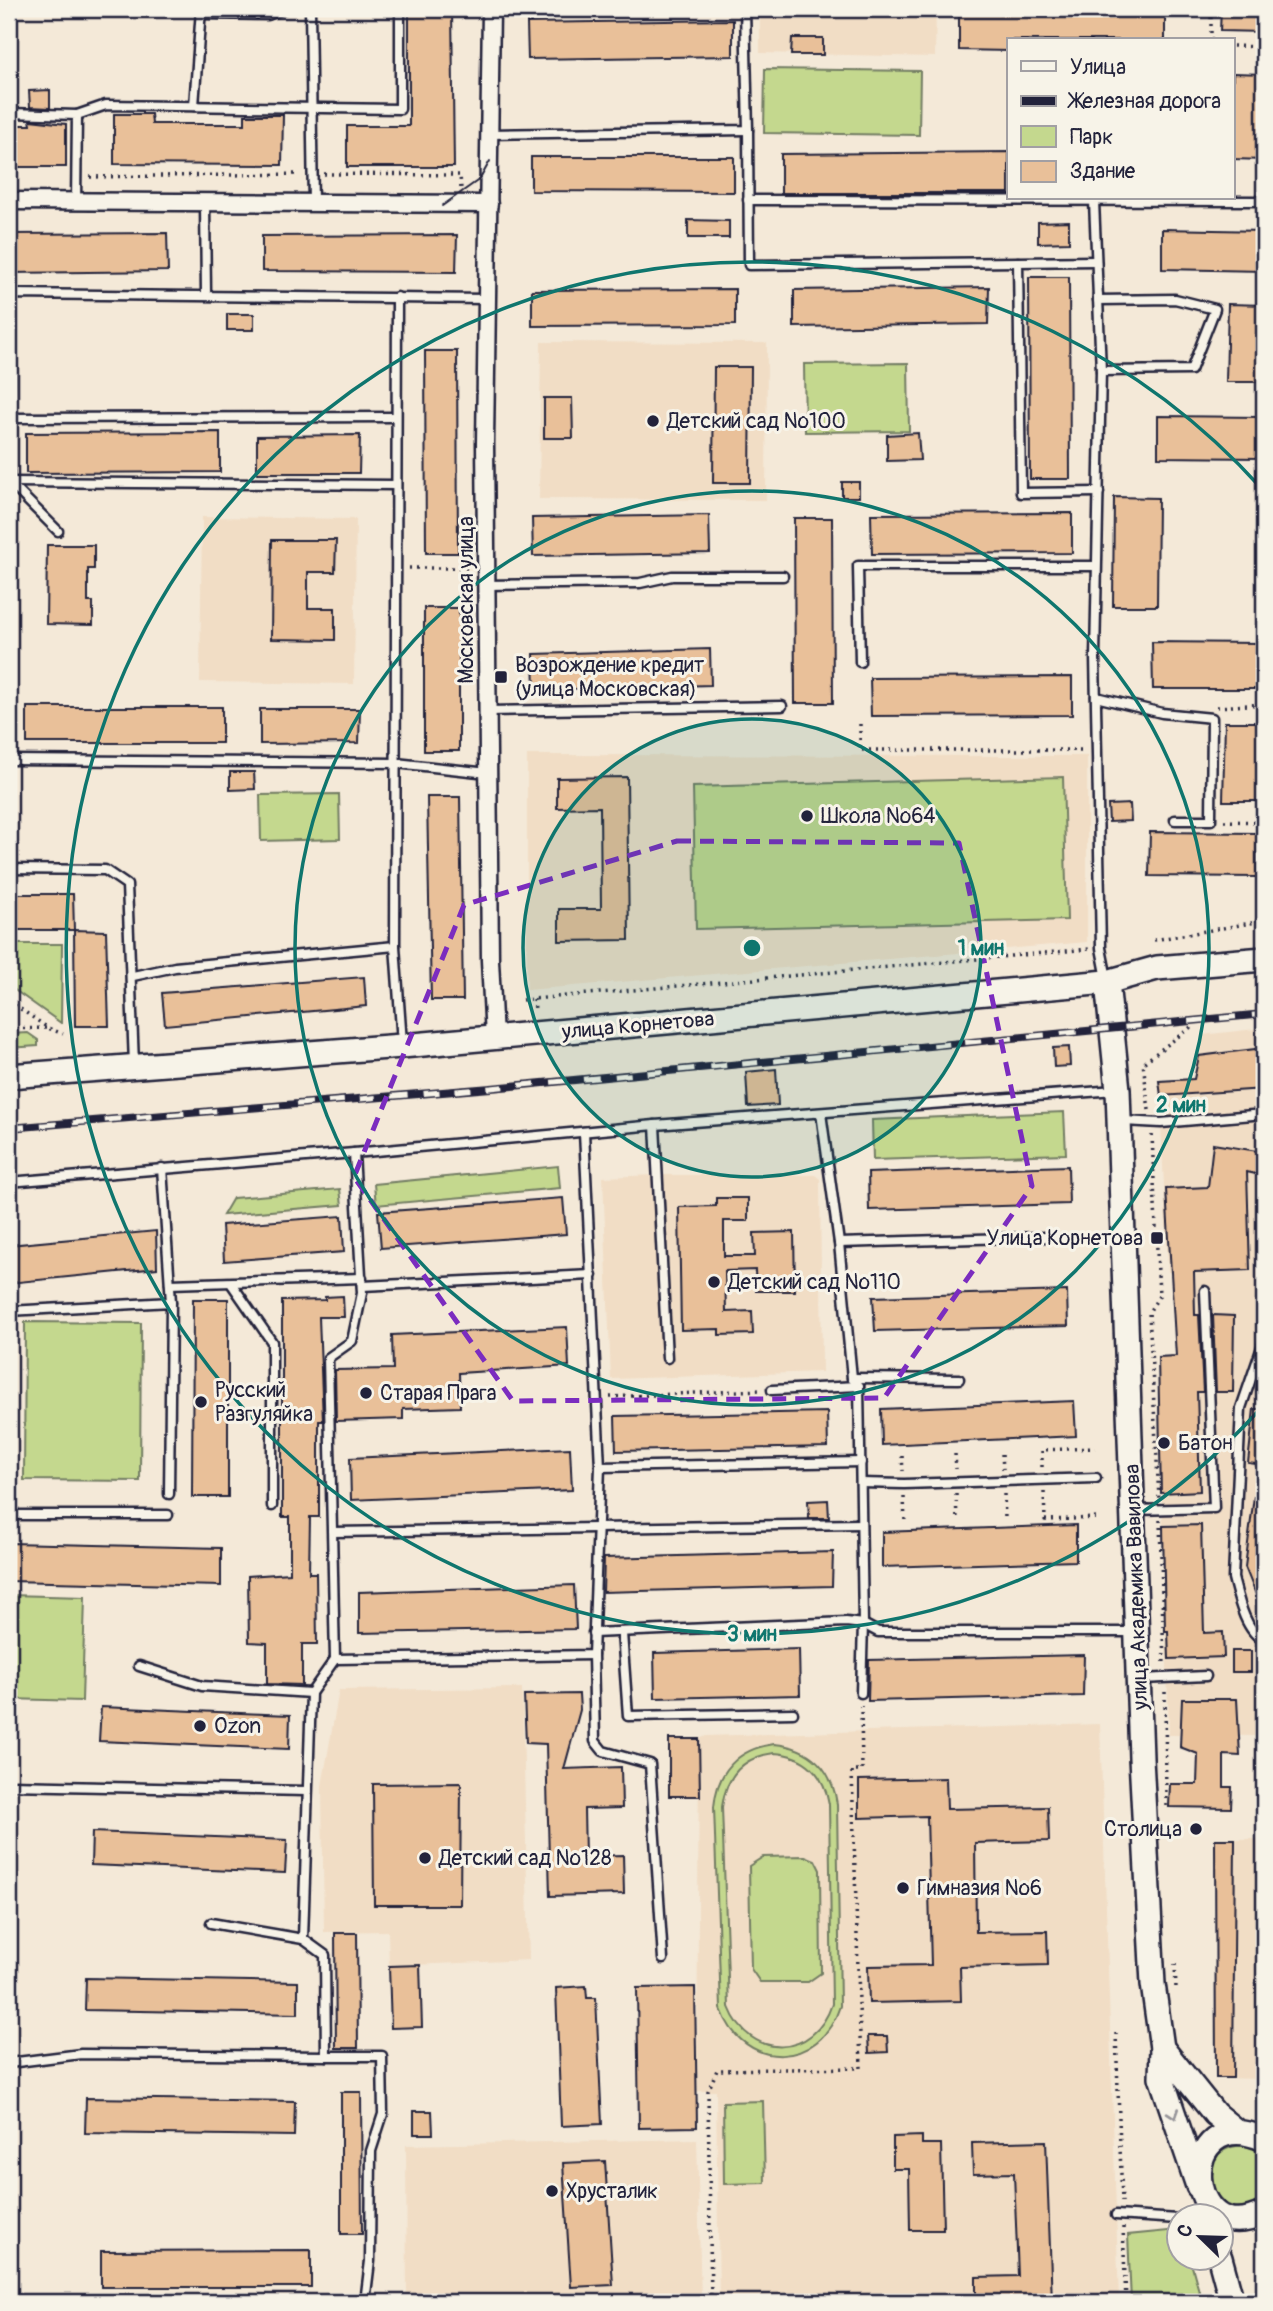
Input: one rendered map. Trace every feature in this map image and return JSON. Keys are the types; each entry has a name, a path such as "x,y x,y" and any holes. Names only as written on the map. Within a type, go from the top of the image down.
{"street":[{"name":"Московская улица","path":"491,9 487,585 494,1038"},
{"path":"9,201 442,206 489,204"},
{"name":"улица Корнетова","path":"9,1076 402,1046 1107,982 1157,968 1262,956"},
{"name":"улица Академика Вавилова","path":"1107,982 1118,1090 1137,1632 1153,1984 1162,2048 1161,2077 1205,2202"},
{"path":"1162,2048 1215,2114 1254,2134"},
{"path":"1205,2202 1197,2171 1201,2157 1210,2144 1223,2136 1254,2134"},
{"path":"1234,2218 1240,2220 1264,2213"},
{"path":"1224,2272 1232,2302"}],"lane":[{"path":"194,106 202,11 268,15 284,9"},
{"path":"310,9 313,204"},
{"path":"9,113 77,115 106,105 400,109 400,10 397,9"},
{"path":"745,9 748,265 1095,259"},
{"path":"76,202 77,115"},
{"path":"490,134 748,130"},
{"path":"748,200 1264,201"},
{"path":"1094,201 1101,371 1096,566 1096,750 1101,948 1107,982"},
{"path":"205,204 205,294"},
{"path":"1018,262 1021,493 1099,492"},
{"path":"58,531 9,482 11,294 488,299"},
{"path":"397,297 395,946 402,1046"},
{"path":"1098,300 1175,299 1215,309 1191,370 1101,371"},
{"path":"10,418 395,417"},
{"path":"9,482 395,485"},
{"path":"860,662 858,566 1096,566"},
{"path":"487,585 640,583 672,576 783,576"},
{"path":"1096,697 1162,713 1212,718 1211,820 1175,820"},
{"path":"488,711 782,706"},
{"path":"9,760 396,763 488,773"},
{"path":"9,869 105,870 127,885 133,976 134,1066"},
{"path":"133,976 175,967 395,946"},
{"path":"9,1182 654,1125 1118,1090"},
{"path":"821,1112 839,1243 852,1378 859,1386 863,1624 861,1693"},
{"path":"1119,1121 1161,1123 1264,1114"},
{"path":"654,1125 667,1358"},
{"path":"584,1132 600,1468 595,1526 593,1633 595,1741 603,1751 650,1764 663,1959"},
{"path":"303,1939 311,1693 335,1659 328,1358 352,1341 362,1282 354,1153"},
{"path":"162,1168 171,1303 169,1494"},
{"path":"839,1243 1045,1237"},
{"path":"170,1284 592,1275"},
{"path":"231,1283 272,1342 272,1506"},
{"path":"1133,1510 1214,1508 1205,1291"},
{"path":"9,1311 171,1303"},
{"path":"1264,1341 1241,1408 1233,1578 1240,1605 1257,1637 1264,1640"},
{"path":"852,1378 959,1379"},
{"path":"772,1390 859,1386"},
{"path":"600,1468 861,1462"},
{"path":"861,1483 904,1485 1096,1478"},
{"path":"9,1516 168,1516"},
{"path":"333,1532 861,1524"},
{"path":"593,1633 846,1622 863,1624 878,1632 1137,1632"},
{"path":"622,1633 628,1716 793,1713"},
{"path":"335,1659 593,1655"},
{"path":"139,1666 202,1686 311,1693"},
{"path":"1139,1679 1206,1676"},
{"path":"9,1784 306,1791"},
{"path":"211,1923 303,1939 325,1955 326,2056"},
{"path":"9,2063 81,2054 382,2056 383,2113 371,2151 370,2261 365,2302"},
{"path":"1119,2215 1164,2217"}],"path":[{"path":"1211,9 1211,38"},
{"path":"1234,46 1264,47"},
{"path":"77,177 460,174"},
{"path":"396,568 487,568"},
{"path":"1212,718 1218,705 1264,704"},
{"path":"860,724 860,750 1096,750"},
{"path":"1211,820 1264,822"},
{"path":"1154,940 1257,922 1264,910"},
{"path":"523,1000 1101,948"},
{"path":"534,999 535,1010"},
{"path":"9,1001 48,1028 63,1034"},
{"path":"9,1029 48,1028"},
{"path":"598,1398 772,1390"},
{"path":"1042,1450 1096,1448"},
{"path":"1045,1520 1098,1518"},
{"path":"712,2302 708,2091 717,2070 861,2068 852,1771 862,1771 861,1693"},
{"path":"1116,2033 1119,2215 1126,2302"}],"highlighted area":[{"path":"677,841 959,843 1032,1186 884,1398 513,1401 354,1177 464,905"}],"shaded area":[{"path":"760,9 936,9 935,57 760,53"},
{"name":"Детский сад №100","path":"541,342 767,343 766,500 539,499"},
{"path":"202,517 356,519 354,684 200,682"},
{"name":"Школа №64","path":"527,755 1087,756 1087,942 527,990"},
{"path":"1264,1028 1264,1736 1169,1735 1158,1357 1176,1355 1171,1273 1168,1272 1159,1081 1194,1078 1202,1035"},
{"name":"Детский сад №110","path":"815,1175 820,1179 822,1372 611,1379 603,1177"},
{"name":"Детский сад №128","path":"522,1688 529,1960 389,1966 388,1931 324,1932 322,1786 339,1690"},
{"name":"Гимназия №6","path":"1100,1724 1119,2302 719,2302 716,2091 697,2091 699,1739 706,1736"},
{"path":"1215,1839 1264,1839 1264,2079 1216,2078"},
{"name":"Хрусталик","path":"697,2139 701,2302 407,2302 406,2145"}],"green space":[{"path":"765,69 920,71 919,135 764,133"},
{"path":"908,363 909,431 805,432 804,364"},
{"path":"1063,777 1067,920 696,929 693,787"},
{"path":"339,794 340,839 261,841 260,795"},
{"path":"9,944 62,944 61,1023 9,986"},
{"path":"28,1033 38,1040 38,1046 9,1048 9,1034"},
{"path":"1064,1112 1066,1154 873,1160 872,1120"},
{"path":"558,1166 560,1188 376,1205 374,1184"},
{"path":"340,1189 342,1205 223,1215 233,1198"},
{"path":"25,1322 141,1323 140,1481 24,1480"},
{"path":"9,1595 85,1597 82,1701 9,1699"},
{"path":"774,1744 787,1746 808,1755 817,1762 830,1780 837,1804 840,2006 830,2027 816,2042 800,2052 782,2055 763,2053 746,2044 732,2030 721,2009 714,1807 720,1783 732,1764 750,1751","holes":["763,1755 785,1755 812,1768 827,1793 832,2004 823,2022 811,2035 797,2043 782,2046 766,2044 751,2037 739,2025 729,2007 722,1807 727,1786 745,1764"]},
{"path":"805,1856 815,1860 820,1870 821,1973 808,1982 760,1982 751,1969 749,1866 763,1857"},
{"path":"763,2101 765,2183 724,2184 723,2102"},
{"path":"1243,2145 1252,2147 1264,2156 1264,2196 1249,2207 1235,2207 1234,2202 1222,2201 1214,2189 1210,2175 1213,2162 1223,2151"},
{"path":"1164,2231 1164,2272 1194,2272 1202,2302 1131,2302 1128,2235"}],"building":[{"path":"409,9 452,9 454,167 347,167 347,126 409,126"},
{"path":"1221,9 1264,9 1264,32 1220,31"},
{"path":"959,13 1165,16 1165,38 1007,38 1007,51 959,50"},
{"path":"733,20 733,56 528,59 527,23"},
{"path":"792,38 823,38 823,55 791,55"},
{"path":"1234,73 1264,74 1264,160 1234,159"},
{"path":"50,90 50,108 30,107 29,91"},
{"path":"114,114 151,114 152,124 245,124 245,115 283,115 282,165 114,164"},
{"path":"30,120 66,124 66,167 9,167 9,125 31,125"},
{"path":"1007,152 1007,193 781,193 781,154"},
{"path":"531,157 734,157 734,192 531,191"},
{"path":"688,220 729,221 729,238 688,238"},
{"path":"1069,221 1069,242 1038,243 1038,222"},
{"path":"1162,229 1264,231 1264,271 1162,269"},
{"path":"167,233 168,271 9,273 9,234"},
{"path":"457,235 456,272 262,271 262,236"},
{"path":"1029,277 1069,277 1070,479 1030,479"},
{"path":"989,287 988,324 794,327 794,290"},
{"path":"735,289 735,325 532,326 532,290"},
{"path":"1228,304 1264,305 1264,382 1226,382"},
{"path":"227,314 254,314 254,330 227,330"},
{"path":"425,351 457,351 458,553 426,553"},
{"path":"714,367 751,367 750,483 713,483"},
{"path":"544,398 572,398 573,438 544,438"},
{"path":"1158,416 1263,417 1262,458 1158,457"},
{"path":"220,432 220,472 26,473 26,433"},
{"path":"918,433 920,460 887,461 887,435"},
{"path":"360,435 359,473 257,473 257,436"},
{"path":"842,482 859,482 859,497 842,497"},
{"path":"1114,497 1158,498 1157,606 1113,606"},
{"path":"1072,513 1072,553 872,554 871,514"},
{"path":"709,515 710,553 533,556 532,518"},
{"path":"794,518 832,518 833,703 795,703"},
{"path":"272,540 336,540 335,572 308,572 308,608 335,608 335,640 271,639"},
{"path":"47,545 94,545 94,569 88,569 88,602 93,602 93,625 46,624"},
{"path":"424,608 459,608 459,751 424,751"},
{"path":"1152,642 1260,643 1261,689 1153,689"},
{"path":"710,649 711,685 535,690 534,654"},
{"path":"1072,677 1072,715 871,716 870,678"},
{"path":"27,707 222,707 222,743 27,743"},
{"path":"260,709 360,709 359,743 260,744"},
{"path":"1225,722 1260,722 1259,801 1223,801"},
{"path":"230,772 254,772 255,789 230,790"},
{"path":"627,777 629,940 559,941 559,909 601,909 600,807 557,808 557,778"},
{"path":"427,797 460,797 463,1000 431,1000"},
{"path":"1130,804 1131,821 1109,822 1108,805"},
{"path":"1150,832 1258,833 1257,877 1149,876"},
{"path":"9,894 73,894 74,930 9,930"},
{"path":"74,930 106,931 109,1026 75,1026"},
{"path":"364,977 366,1006 165,1025 162,993"},
{"path":"1069,1047 1070,1066 1054,1067 1053,1048"},
{"path":"1264,1048 1264,1089 1161,1096 1159,1081 1194,1079 1199,1056"},
{"path":"776,1069 778,1105 748,1107 746,1072"},
{"path":"1213,1144 1264,1152 1264,1176 1247,1172 1250,1270 1194,1272 1195,1315 1199,1315 1203,1392 1197,1392 1200,1491 1161,1493 1158,1357 1176,1356 1166,1189 1208,1187"},
{"path":"1068,1166 1069,1204 869,1210 868,1173"},
{"path":"563,1198 566,1234 381,1248 378,1212"},
{"path":"716,1198 748,1198 748,1221 724,1221 724,1256 755,1256 754,1233 794,1232 795,1291 756,1291 755,1270 725,1271 726,1312 752,1311 753,1334 719,1335 719,1329 681,1330 679,1207 716,1206"},
{"path":"342,1216 344,1252 224,1261 222,1225"},
{"path":"156,1231 157,1268 9,1283 9,1245"},
{"path":"1067,1291 1068,1326 875,1331 873,1297"},
{"path":"343,1296 344,1317 319,1317 323,1421 319,1421 319,1517 310,1517 309,1573 316,1573 317,1644 302,1644 302,1685 267,1684 267,1643 249,1642 248,1576 290,1573 290,1517 282,1517 282,1301 325,1300 325,1297"},
{"path":"193,1299 228,1299 228,1497 192,1497"},
{"path":"1213,1315 1234,1316 1233,1392 1216,1392"},
{"path":"567,1327 569,1366 459,1373 460,1407 403,1409 403,1419 336,1421 335,1370 393,1369 392,1335"},
{"path":"1074,1401 1076,1436 882,1445 881,1409"},
{"path":"1254,1409 1264,1409 1264,1465 1248,1463"},
{"path":"827,1412 828,1447 616,1451 615,1416"},
{"path":"570,1448 572,1490 351,1500 350,1458"},
{"path":"1254,1496 1264,1496 1263,1612 1245,1567"},
{"path":"828,1500 829,1518 809,1518 808,1501"},
{"path":"1076,1525 1076,1561 882,1567 882,1532"},
{"path":"1201,1525 1204,1633 1223,1632 1224,1657 1169,1659 1168,1631 1165,1631 1163,1526"},
{"path":"10,1543 221,1548 221,1586 9,1581"},
{"path":"833,1552 832,1586 603,1592 604,1558"},
{"path":"574,1585 576,1629 359,1633 359,1592"},
{"path":"799,1649 800,1695 655,1698 654,1653"},
{"path":"1232,1651 1251,1651 1251,1672 1232,1672"},
{"path":"1084,1655 1083,1696 868,1701 869,1660"},
{"path":"579,1694 580,1710 564,1769 621,1767 622,1808 584,1809 585,1856 623,1855 624,1894 550,1896 546,1744 526,1743 524,1695"},
{"path":"1182,1699 1237,1699 1240,1756 1224,1755 1224,1787 1232,1787 1231,1808 1169,1807 1170,1784 1197,1784 1198,1754 1180,1747"},
{"path":"101,1707 290,1715 289,1749 99,1741"},
{"path":"669,1739 699,1739 700,1796 669,1796"},
{"path":"946,1778 947,1809 1048,1807 1049,1841 975,1843 976,1932 1047,1931 1048,1965 960,1967 961,2001 869,2003 868,1966 931,1965 927,1816 859,1818 859,1780"},
{"path":"461,1783 460,1905 374,1905 373,1784"},
{"path":"92,1832 287,1840 285,1873 91,1865"},
{"path":"1215,1839 1235,1839 1233,2078 1216,2078"},
{"path":"335,1933 357,1933 358,2048 336,2048"},
{"path":"420,1965 422,2027 391,2028 389,1966"},
{"path":"86,1978 298,1982 298,2014 85,2010"},
{"path":"586,1986 587,1998 596,1998 602,2124 561,2126 556,1988"},
{"path":"695,1987 697,2127 639,2128 637,1988"},
{"path":"868,2036 887,2036 888,2052 869,2053"},
{"path":"341,2092 361,2092 362,2234 341,2234"},
{"path":"86,2098 295,2101 294,2136 85,2133"},
{"path":"414,2111 432,2111 433,2134 414,2134"},
{"path":"922,2136 922,2144 941,2144 943,2230 910,2230 909,2169 893,2169 893,2137"},
{"path":"1046,2141 1052,2302 976,2302 976,2277 1018,2276 1014,2173 973,2174 972,2143"},
{"path":"605,2161 613,2285 571,2287 563,2163"},
{"path":"311,2250 311,2287 101,2287 101,2251"}],"tram line":[{"path":"442,206 480,179 490,161"}],"railway":[{"path":"9,1128 491,1088 1264,1014"}],"place":[{"name":"Детский сад №100","path":"653,421"},
{"name":"Возрождение кредит (улица Московская)","path":"501,677"},
{"name":"Школа №64","path":"807,816"},
{"name":"Улица Корнетова","path":"1157,1238"},
{"name":"Детский сад №110","path":"714,1282"},
{"name":"Старая Прага","path":"366,1393"},
{"name":"Русский Разгуляйка","path":"201,1402"},
{"name":"Батон","path":"1164,1443"},
{"name":"Ozon","path":"200,1726"},
{"name":"Столица","path":"1196,1829"},
{"name":"Детский сад №128","path":"425,1858"},
{"name":"Гимназия №6","path":"903,1888"},
{"name":"Хрусталик","path":"552,2191"}]}
